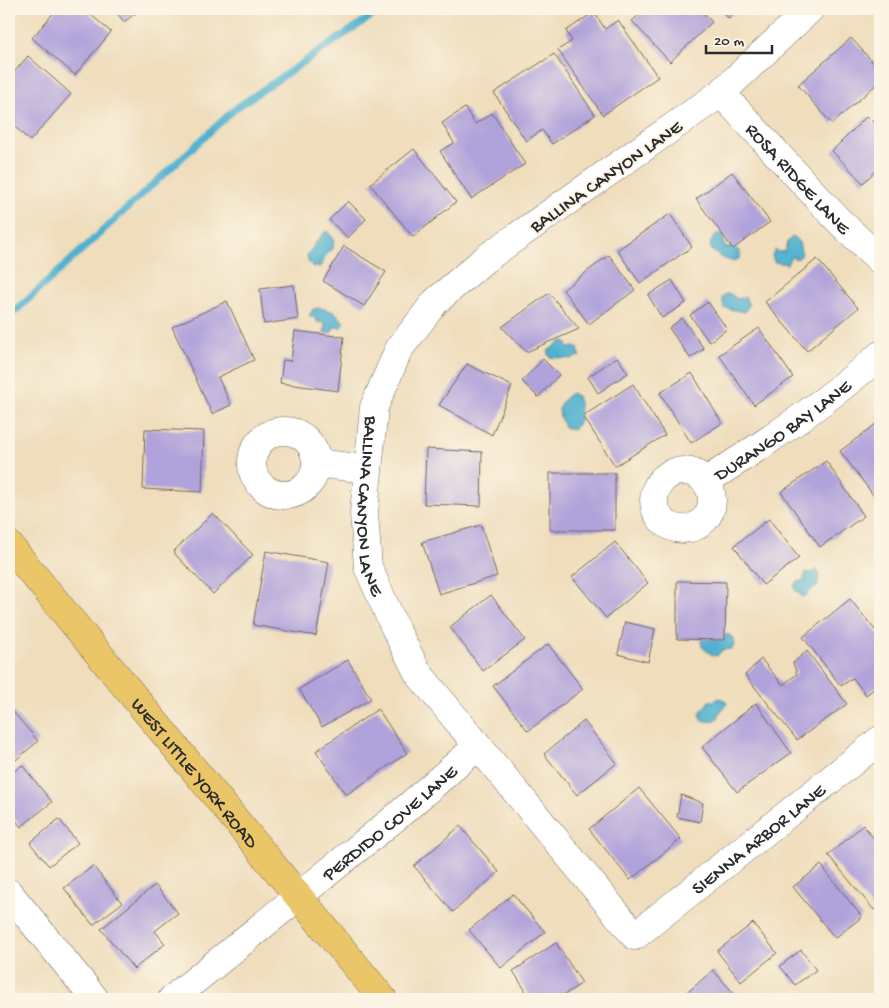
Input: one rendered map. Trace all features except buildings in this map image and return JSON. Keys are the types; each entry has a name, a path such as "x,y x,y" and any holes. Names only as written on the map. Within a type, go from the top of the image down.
{"main road":[{"name":"WEST LITTLE YORK ROAD","path":"9,546 383,999"}],"street":[{"name":"BALLINA CANYON LANE","path":"635,936 418,673 394,626 368,567 364,514 374,407 399,349 435,302 493,253 597,182 721,93 810,9"},
{"name":"ROSA RIDGE LANE","path":"721,93 765,143 838,220 880,260"},
{"name":"DURANGO BAY LANE","path":"706,481 854,378 880,355"},
{"path":"316,463 367,469"},
{"name":"SIENNA ARBOR LANE","path":"635,936 880,740"},
{"name":"PERDIDO COVE LANE","path":"172,999 395,818 478,746"},
{"path":"9,893 95,999"}],"water":[{"path":"327,231 334,239 333,249 324,258 320,267 313,267 308,262 307,254"},
{"path":"716,234 723,236 725,248 734,247 740,251 740,258 733,261 729,260 722,258 712,251 710,244"},
{"path":"792,237 799,242 802,255 797,259 791,257 787,264 774,262 772,255 775,250 785,251 787,242"},
{"path":"725,294 731,294 737,299 745,297 749,305 745,312 724,308 722,297"},
{"path":"320,308 337,314 344,323 342,327 334,327 331,333 325,333 325,323 317,322 316,318 309,316 313,309"},
{"path":"562,341 566,341 568,348 578,348 580,356 571,359 550,357 548,355 549,350"},
{"path":"571,393 577,396 580,409 578,422 573,430 564,427 559,412 560,405"},
{"path":"816,569 819,574 818,586 802,597 795,590 794,585 804,580 806,572 812,573"},
{"path":"724,635 730,635 733,638 732,649 722,650 717,656 712,655 702,647 701,641 703,639 716,640"},
{"path":"720,698 725,700 727,704 720,712 718,718 710,722 701,719 700,713 709,701"}],"waterway":[{"path":"9,317 236,108 382,9"}]}
